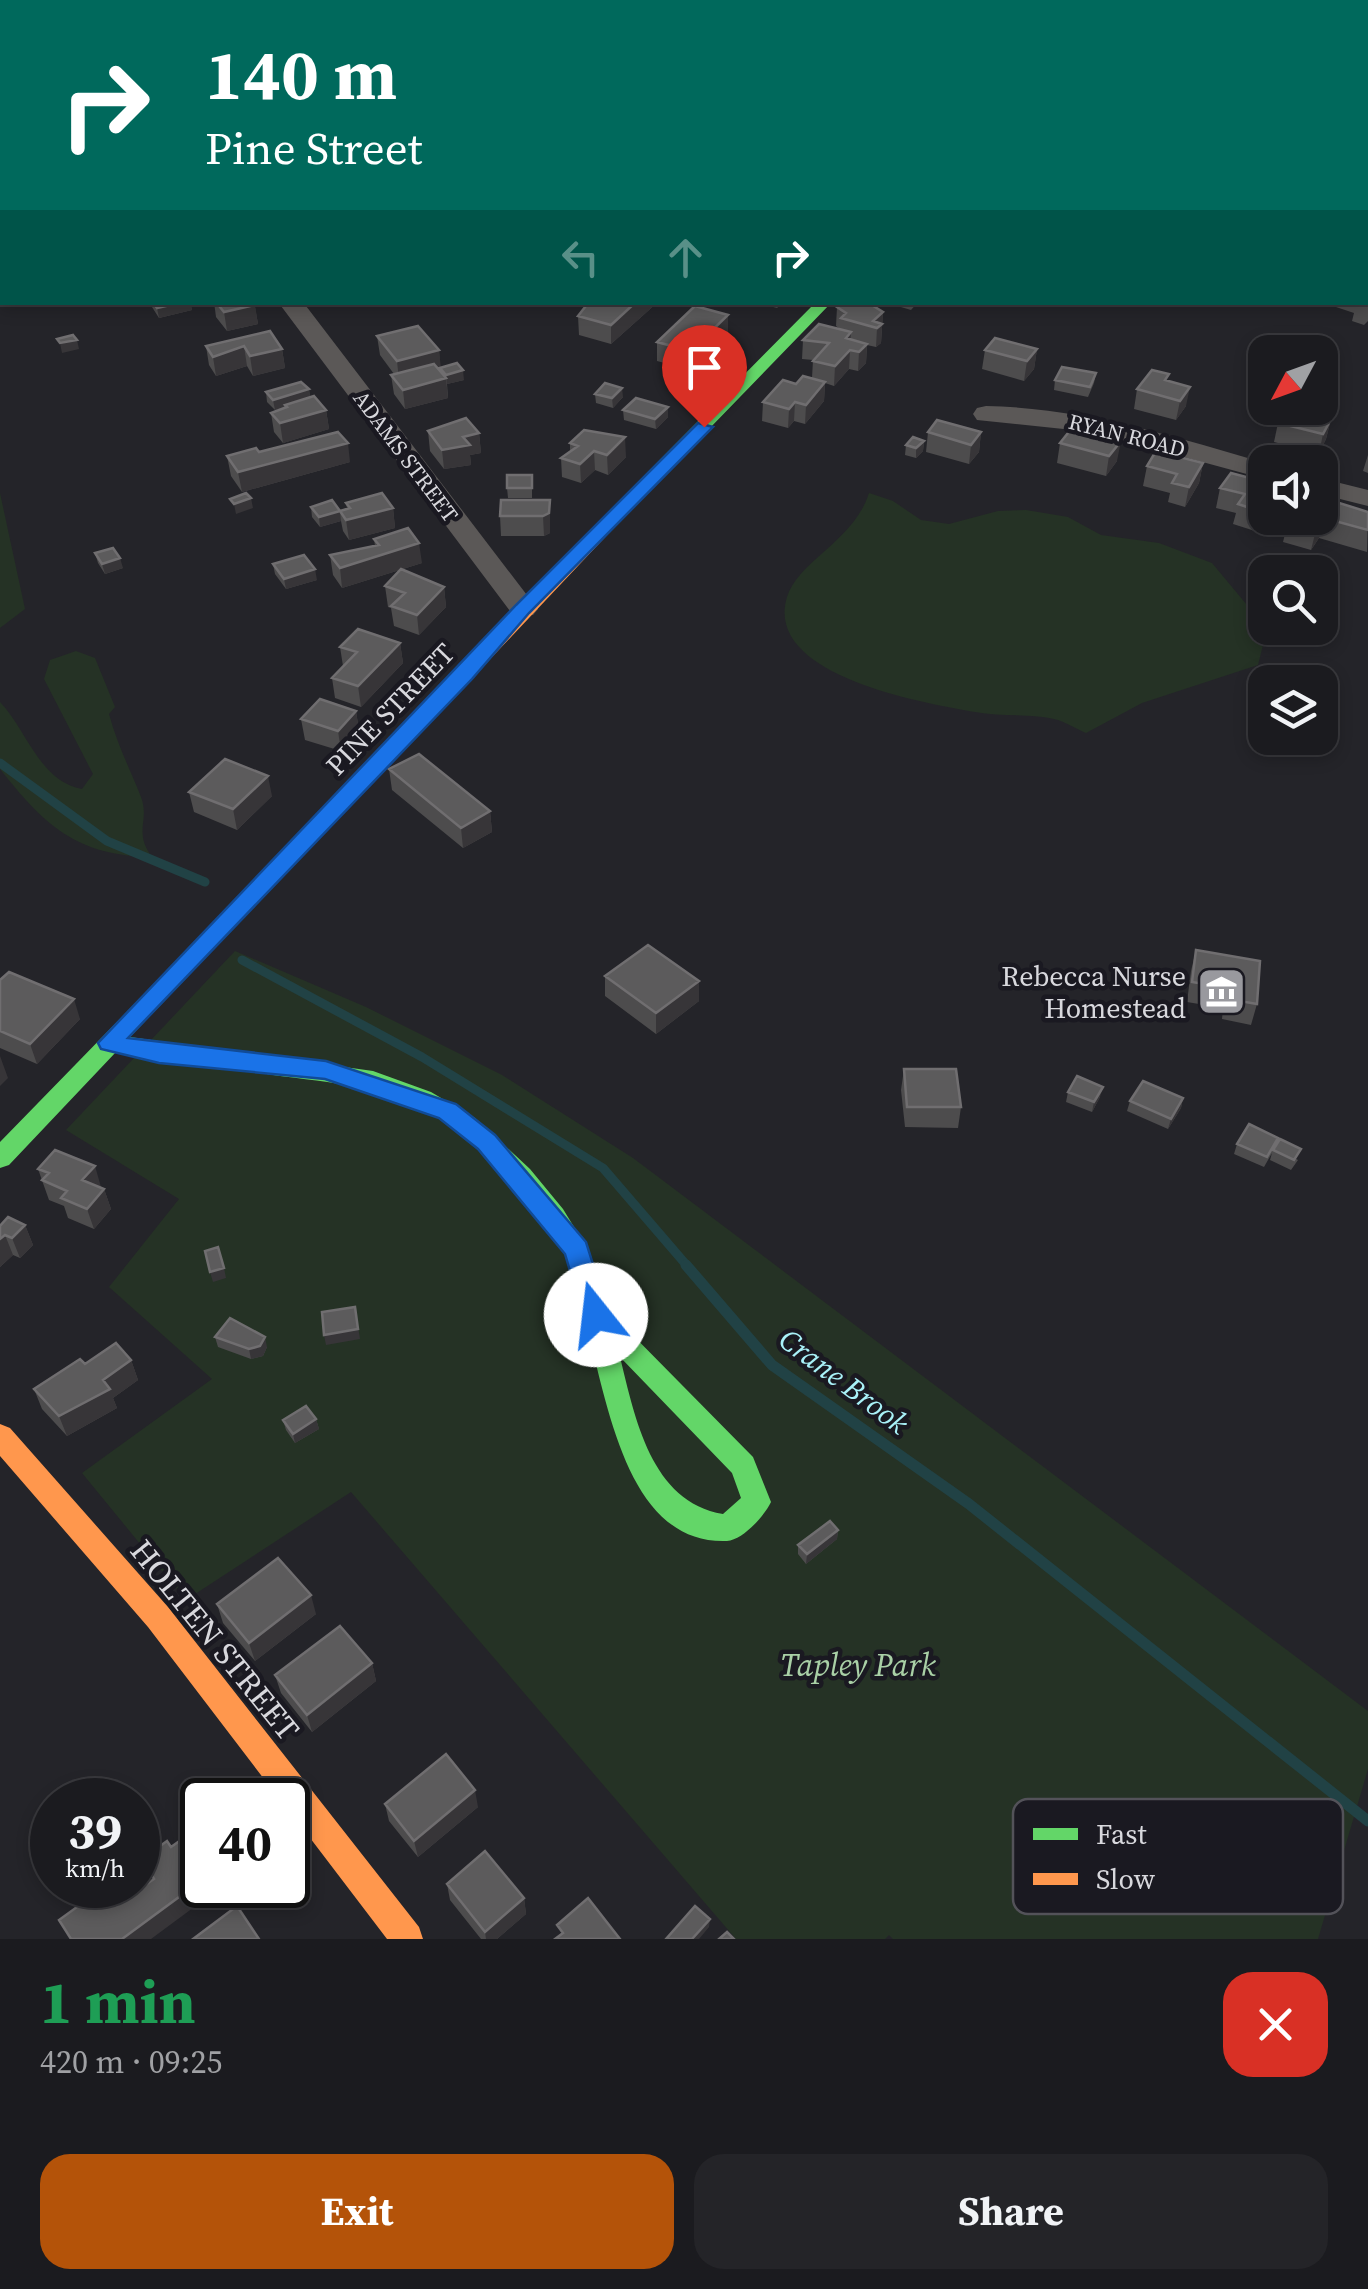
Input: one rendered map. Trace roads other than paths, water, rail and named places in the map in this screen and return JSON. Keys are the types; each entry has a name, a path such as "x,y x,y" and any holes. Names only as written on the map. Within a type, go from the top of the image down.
{"street":[{"name":"ADAMS STREET","path":"292,305 522,609"},
{"name":"PINE STREET","path":"0,1158 465,675 522,609 569,568 821,305"},
{"name":"RYAN ROAD","path":"986,414 1032,413 1066,418 1248,466"},
{"path":"1338,490 1368,498"},
{"path":"110,1043 159,1054 326,1070 448,1111 487,1142 576,1249 632,1439 660,1494 683,1516 706,1523 728,1528 744,1518 757,1502 743,1466 596,1315"},
{"name":"HOLTEN STREET","path":"0,1436 158,1617 381,1929"}],"waterway":[{"name":"Crane Brook","path":"0,763 107,841 205,882"},
{"name":"Crane Brook","path":"242,960 422,1057 603,1168 689,1268"},
{"name":"Crane Brook","path":"686,1265 772,1365 969,1504 1340,1799"},
{"name":"Crane Brook","path":"1343,1801 1368,1821"}],"place":[{"name":"Rebecca Nurse Homestead","path":"1221,992"}],"park label":[{"name":"Tapley Park","path":"858,1665"}]}
